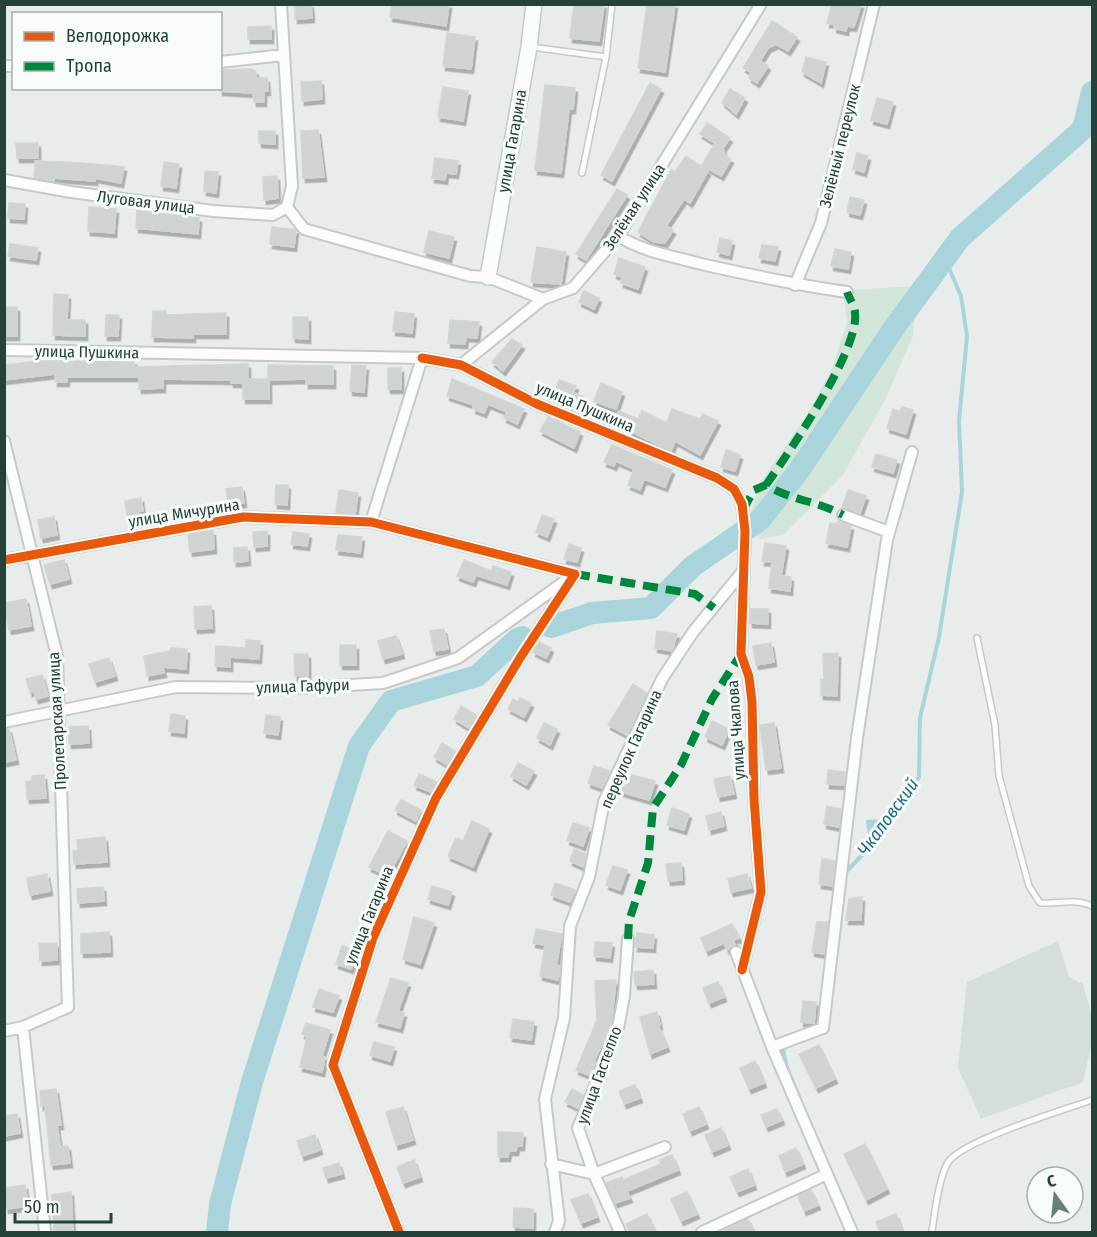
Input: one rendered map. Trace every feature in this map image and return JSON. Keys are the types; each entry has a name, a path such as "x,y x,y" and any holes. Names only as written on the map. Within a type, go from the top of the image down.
{"street":[{"path":"281,4 292,186 287,207 304,229 470,276 488,277 543,299"},
{"name":"улица Гагарина","path":"488,277 529,47 534,4"},
{"name":"Зелёная улица","path":"461,365 543,299 573,288 618,236 761,4"},
{"name":"Зелёный переулок","path":"795,285 821,223 874,4"},
{"path":"222,62 284,55"},
{"name":"Луговая улица","path":"4,180 71,192 213,211 273,215 287,207"},
{"path":"618,236 638,248 795,285 847,292"},
{"name":"улица Пушкина","path":"4,350 422,358 461,365 537,404 717,478 734,489"},
{"path":"371,522 422,358"},
{"name":"Пролетарская улица","path":"4,441 57,656 68,1007 23,1027"},
{"path":"772,1047 823,1028 857,738 889,532 912,452"},
{"name":"улица Чкалова","path":"734,489 743,510 744,570 741,654 749,677 752,702 754,799 761,892 742,970"},
{"path":"843,515 889,532"},
{"name":"улица Мичурина","path":"4,560 243,518 371,522 575,574"},
{"name":"переулок Гагарина","path":"555,1233 559,1221 545,1099 564,1018 570,926 589,877 604,802 662,679 693,632 744,570"},
{"name":"улица Гагарина","path":"399,1233 333,1065 373,938 436,798 520,658 575,574"},
{"name":"улица Гафури","path":"4,722 176,687 300,688 383,683 458,658 575,574"},
{"name":"улица Гастелло","path":"621,1233 594,1174 578,1128 618,1028 624,996 628,939"},
{"path":"736,952 772,1047 825,1175 852,1233"},
{"path":"4,1031 23,1027 45,1233"},
{"path":"551,1164 594,1174 665,1147"},
{"path":"702,1233 825,1175"}],"lane":[{"path":"582,173 606,57 612,4"},
{"path":"529,47 606,57"},
{"path":"977,638 996,725 999,776 1029,886 1040,903 1060,904 1081,900 1092,906"},
{"path":"932,1233 938,1193 949,1161 977,1142 1092,1100"}],"shaded area":[{"path":"1058,941 1069,977 1083,984 1092,1016 1092,1042 1083,1082 981,1119 958,1068 967,982"}],"green space":[{"path":"916,286 913,336 885,400 843,475 783,535 760,539 750,514 762,480 805,418 831,371 847,323 844,298 853,290"}],"water":[{"name":"Чкаловский","path":"879,819 881,830 879,842 869,842 866,820"}],"building":[{"path":"295,4 311,4 312,18 295,19"},
{"path":"392,4 449,4 446,26 390,17"},
{"path":"574,4 604,4 599,41 570,38"},
{"path":"647,4 675,4 665,72 638,68"},
{"path":"832,4 861,4 854,27 847,26 846,31 834,28 835,24 827,23"},
{"path":"772,21 797,37 788,51 776,44 768,48 760,61 768,66 757,83 749,78 751,72 743,68"},
{"path":"271,26 271,39 248,39 248,27"},
{"path":"447,33 475,37 471,69 443,66"},
{"path":"806,57 826,62 821,83 802,72"},
{"path":"251,69 256,71 256,78 267,78 268,91 264,91 264,102 254,102 253,93 220,91 222,90 222,70"},
{"path":"321,81 322,99 302,101 301,82"},
{"path":"650,83 661,89 612,181 601,175"},
{"path":"545,85 575,88 573,109 569,109 561,173 535,170"},
{"path":"443,87 468,91 463,121 438,117"},
{"path":"730,89 745,98 736,114 722,102"},
{"path":"877,98 893,102 887,124 871,120"},
{"path":"707,123 730,138 723,148 725,156 731,159 721,176 702,165 715,143 700,134"},
{"path":"318,130 324,177 303,178 301,131"},
{"path":"259,131 275,131 275,144 259,143"},
{"path":"16,143 38,143 38,158 17,158"},
{"path":"857,153 868,156 864,172 853,169"},
{"path":"686,156 708,171 690,203 684,199 666,226 673,230 665,243 654,242 638,232 671,170 675,172"},
{"path":"435,158 458,161 456,174 446,173 445,180 432,178"},
{"path":"35,161 124,167 121,183 95,178 95,181 54,178 54,181 34,178"},
{"path":"164,162 179,164 176,188 161,186"},
{"path":"205,171 218,172 216,193 204,191"},
{"path":"277,176 278,198 264,200 263,177"},
{"path":"617,189 627,195 586,260 576,254"},
{"path":"850,197 864,200 860,215 847,212"},
{"path":"9,203 25,204 24,219 8,218"},
{"path":"89,207 116,209 114,233 88,231"},
{"path":"137,210 199,218 198,234 136,228"},
{"path":"272,227 296,230 294,247 270,244"},
{"path":"429,231 454,237 449,258 424,252"},
{"path":"720,238 732,241 729,255 717,252"},
{"path":"10,244 38,248 36,260 8,256"},
{"path":"762,245 778,247 775,261 759,258"},
{"path":"537,247 566,252 561,284 531,282"},
{"path":"835,249 851,252 848,269 831,266"},
{"path":"619,258 645,267 638,289 621,283 622,277 614,274"},
{"path":"584,291 599,298 594,309 579,302"},
{"path":"54,294 68,295 67,320 85,320 85,336 53,335"},
{"path":"4,307 17,307 17,336 4,336"},
{"path":"153,311 166,311 166,315 226,313 226,334 193,334 193,338 152,337"},
{"path":"395,312 414,314 412,333 393,331"},
{"path":"106,315 119,315 118,336 105,336"},
{"path":"293,317 308,317 308,339 293,338"},
{"path":"450,320 479,322 477,338 466,337 465,344 448,343"},
{"path":"512,339 522,345 503,371 492,362"},
{"path":"39,361 134,361 134,367 248,364 248,379 268,379 268,365 333,366 333,384 306,384 306,379 269,380 269,399 243,399 243,383 231,383 231,380 163,379 163,388 139,389 139,377 67,377 67,382 55,382 55,374 4,380 4,365"},
{"path":"352,365 366,366 364,392 350,391"},
{"path":"388,368 401,368 401,389 388,389"},
{"path":"452,379 524,409 517,424 504,418 507,412 488,404 484,413 473,409 474,405 447,396"},
{"path":"559,380 576,386 573,393 583,396 577,412 551,401"},
{"path":"601,383 622,392 616,409 594,401"},
{"path":"902,407 913,410 906,434 887,428 893,409 900,412"},
{"path":"672,409 700,419 703,414 718,421 700,455 675,441 671,451 613,423 619,411 638,419 642,411 667,423"},
{"path":"548,417 580,432 574,448 540,431"},
{"path":"612,445 672,470 665,487 644,479 640,490 628,485 634,469 616,461 614,466 604,462"},
{"path":"726,450 740,455 735,471 721,467"},
{"path":"876,454 897,460 893,473 872,467"},
{"path":"276,485 288,485 287,505 275,504"},
{"path":"242,487 244,503 228,505 226,489"},
{"path":"339,490 358,493 355,514 336,513"},
{"path":"848,490 866,496 860,513 842,508"},
{"path":"141,498 143,511 139,511 140,520 128,522 125,501"},
{"path":"542,515 554,519 547,537 536,532"},
{"path":"54,517 57,535 41,538 38,520"},
{"path":"838,521 851,526 847,547 826,543 830,523 837,524"},
{"path":"213,531 214,549 190,552 188,534"},
{"path":"267,531 267,546 254,547 253,532"},
{"path":"293,532 309,534 307,546 291,544"},
{"path":"338,535 362,537 360,553 336,550"},
{"path":"765,543 786,546 781,576 791,577 790,591 769,588 772,562 762,561"},
{"path":"569,544 581,548 577,562 564,559"},
{"path":"247,547 248,561 234,562 234,548"},
{"path":"64,560 69,579 50,584 44,565"},
{"path":"464,560 491,571 493,566 511,572 507,585 476,575 473,582 457,576"},
{"path":"26,599 31,626 9,630 4,603"},
{"path":"211,606 212,628 195,629 194,607"},
{"path":"750,609 768,609 768,624 750,623"},
{"path":"444,629 448,649 434,651 430,631"},
{"path":"657,631 677,634 672,651 655,648"},
{"path":"396,636 402,654 383,659 378,641"},
{"path":"246,640 260,641 259,659 230,657 230,667 215,666 216,646 246,648"},
{"path":"539,642 551,648 546,658 533,652"},
{"path":"771,643 774,662 756,665 753,646"},
{"path":"340,645 356,645 356,665 340,665"},
{"path":"171,648 187,649 186,669 163,667 164,673 147,676 144,656 170,651"},
{"path":"838,653 837,696 821,695 821,680 824,680 823,654"},
{"path":"294,654 308,654 308,676 295,676"},
{"path":"109,658 115,676 95,682 89,664"},
{"path":"42,675 48,696 36,699 34,691 30,692 26,679"},
{"path":"633,684 647,693 627,735 608,725"},
{"path":"520,698 531,703 524,717 508,709 513,699 518,702"},
{"path":"461,706 476,715 469,728 454,719"},
{"path":"171,714 185,716 184,733 169,731"},
{"path":"266,715 280,717 278,735 264,733"},
{"path":"712,721 729,729 722,745 705,737"},
{"path":"544,723 557,729 550,745 537,738"},
{"path":"774,723 781,768 766,770 760,725"},
{"path":"88,726 89,743 69,744 69,727"},
{"path":"4,729 9,729 16,760 4,762"},
{"path":"442,743 455,751 447,765 434,757"},
{"path":"518,763 534,771 526,785 511,776"},
{"path":"594,766 610,771 602,788 588,783"},
{"path":"828,770 845,772 844,785 827,784"},
{"path":"419,774 437,782 431,792 414,785"},
{"path":"44,775 46,798 27,799 26,782 32,781 32,776"},
{"path":"632,775 655,781 649,800 618,791 625,776 631,778"},
{"path":"730,776 734,794 718,797 714,779"},
{"path":"401,800 421,810 416,821 395,810"},
{"path":"827,806 841,809 839,827 824,824"},
{"path":"672,808 689,814 684,830 667,825"},
{"path":"721,812 724,826 709,830 706,816"},
{"path":"472,821 489,829 473,867 448,856 456,838 463,841"},
{"path":"573,823 589,828 583,846 567,840"},
{"path":"388,831 407,841 388,876 369,867"},
{"path":"105,837 107,862 74,864 73,851 78,851 77,840"},
{"path":"574,849 586,854 583,867 570,861"},
{"path":"822,859 835,861 832,886 819,884"},
{"path":"681,863 682,880 668,881 666,864"},
{"path":"613,866 627,870 620,890 606,885"},
{"path":"47,874 50,891 30,895 27,878"},
{"path":"747,874 751,888 731,892 728,879"},
{"path":"555,883 575,890 570,902 551,895"},
{"path":"432,886 452,892 448,905 428,899"},
{"path":"103,887 104,901 78,903 77,889"},
{"path":"862,897 861,920 846,920 849,899"},
{"path":"414,917 434,923 420,964 403,959"},
{"path":"817,922 828,922 824,954 812,952"},
{"path":"732,924 739,938 733,940 735,945 727,950 724,943 706,951 701,938"},
{"path":"536,929 562,934 556,965 560,966 558,980 540,976 545,945 533,943"},
{"path":"109,932 110,952 81,953 81,934"},
{"path":"637,933 654,935 653,948 635,947"},
{"path":"595,942 612,943 610,958 594,956"},
{"path":"57,943 57,960 40,961 39,944"},
{"path":"342,946 358,951 351,969 336,964"},
{"path":"653,970 654,984 635,985 634,972"},
{"path":"391,978 408,983 398,1011 404,1013 400,1028 376,1022"},
{"path":"616,980 611,1026 594,1061 596,1062 591,1076 576,1070 597,1020 595,981"},
{"path":"718,982 724,997 709,1003 703,988"},
{"path":"319,989 339,996 333,1012 313,1007"},
{"path":"803,1001 816,1002 814,1023 801,1022"},
{"path":"657,1012 660,1025 658,1025 667,1047 650,1054 640,1017"},
{"path":"513,1019 534,1022 531,1040 510,1037"},
{"path":"306,1023 330,1030 322,1056 325,1057 322,1072 300,1067 307,1036 302,1034"},
{"path":"374,1042 394,1047 390,1061 370,1055"},
{"path":"819,1045 835,1079 816,1088 799,1054"},
{"path":"755,1061 764,1083 749,1089 740,1068"},
{"path":"635,1085 640,1098 624,1104 619,1091"},
{"path":"56,1089 61,1125 57,1125 60,1146 68,1146 70,1163 51,1165 45,1105 41,1106 40,1091"},
{"path":"572,1089 583,1095 578,1108 565,1102"},
{"path":"403,1107 413,1140 396,1145 386,1112"},
{"path":"699,1107 706,1124 690,1131 683,1114"},
{"path":"777,1109 782,1120 766,1127 761,1115"},
{"path":"17,1114 20,1133 4,1136 4,1116"},
{"path":"721,1128 728,1145 712,1152 705,1135"},
{"path":"498,1132 523,1133 522,1146 517,1146 516,1151 509,1151 508,1157 498,1157"},
{"path":"315,1135 320,1150 302,1156 297,1141"},
{"path":"865,1144 887,1189 866,1200 844,1154"},
{"path":"796,1148 803,1164 785,1172 779,1156"},
{"path":"672,1155 678,1170 627,1191 630,1198 615,1203 606,1183 622,1177 623,1180 661,1164 659,1160"},
{"path":"414,1160 420,1177 403,1183 397,1167"},
{"path":"339,1163 342,1174 326,1178 323,1168"},
{"path":"748,1169 754,1185 737,1192 730,1177"},
{"path":"25,1185 28,1206 6,1209 4,1188"},
{"path":"811,1190 818,1205 804,1211 798,1196"},
{"path":"71,1192 73,1233 54,1233 52,1195"},
{"path":"687,1192 697,1214 681,1221 671,1199"},
{"path":"588,1194 597,1217 581,1223 571,1200"},
{"path":"514,1208 533,1209 533,1228 513,1227"},
{"path":"647,1214 656,1233 630,1233 626,1224"},
{"path":"896,1214 903,1233 880,1233 876,1222"},
{"path":"748,1219 754,1233 720,1233"}],"waterway":[{"path":"551,627 592,613 651,608 693,566 760,520 800,469 894,328 960,238 1083,129 1092,92"},
{"name":"Чкаловский","path":"878,827 904,800 919,777 920,718 939,637 962,492 959,421 967,336 961,296 945,259"},
{"path":"217,1232 220,1204 252,1082 359,746 391,701 477,676 517,639 523,637"},
{"name":"Чкаловский","path":"845,873 864,853 871,838"},
{"name":"Чкаловский","path":"787,1045 783,1050 787,1068 801,1102"}],"marked path":[{"path":"766,485 821,401 846,351 854,329 855,313 847,292"},
{"path":"743,510 754,490 766,485 784,494 843,515"},
{"path":"575,574 695,594 714,608"},
{"path":"628,939 629,921 648,863 653,808 681,765 712,699 741,654"}],"cycle path":[{"path":"422,358 461,365 537,404 717,478 734,489 742,504 745,531 741,654 749,677 752,702 754,799 761,892 742,970"},
{"path":"4,560 243,517 371,522 575,574 520,658 436,798 373,938 333,1065 399,1232"}]}
